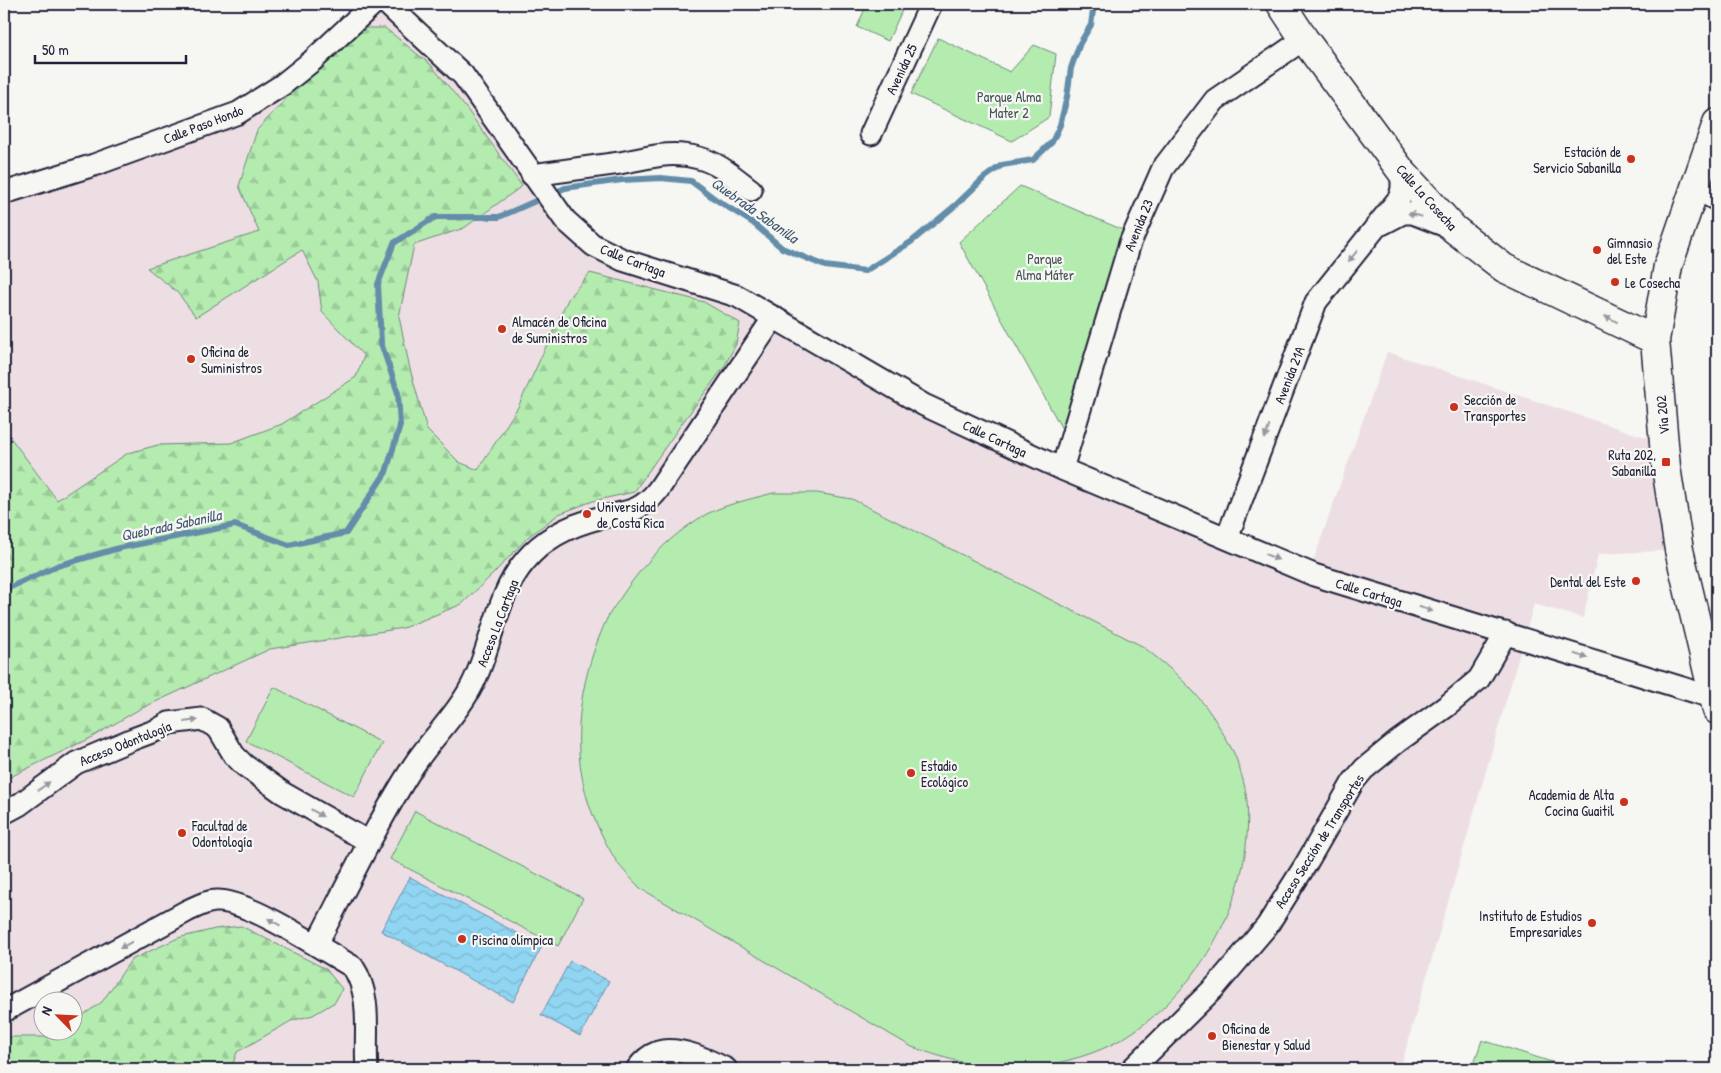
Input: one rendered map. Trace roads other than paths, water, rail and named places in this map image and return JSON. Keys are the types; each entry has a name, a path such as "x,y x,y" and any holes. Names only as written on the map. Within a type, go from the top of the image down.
{"main road":[{"name":"Calle La Cosecha","path":"1281,4 1304,39 1402,172 1454,229 1504,268 1655,340"},
{"name":"Vía 202","path":"1716,704 1679,550 1670,498 1655,340 1668,266 1706,194 1717,123"}],"street":[{"name":"Calle Paso Hondo","path":"4,193 94,165 238,113 282,85 312,61 374,4"},
{"name":"Calle Cartaga","path":"387,4 463,75 565,220 593,245 623,260 737,296 924,406 1062,469 1314,575 1506,633 1716,704"},
{"name":"Avenida 25","path":"872,134 931,4"},
{"name":"Avenida 23","path":"1062,469 1130,243 1163,168 1215,100 1304,39"},
{"path":"532,175 658,155 679,154 700,158 721,167 751,190"},
{"name":"Avenida 21A","path":"1227,538 1316,302 1400,197 1402,172"},
{"name":"Avenida 21A","path":"1377,227 1403,213 1413,213 1454,229"},
{"name":"Acceso La Cartaga","path":"316,945 369,842 420,756 471,688 512,579 524,561 540,545 575,525 640,508 649,501 774,317"},
{"name":"Acceso Sección de Transportes","path":"1141,1066 1215,987 1267,926 1306,864 1353,782 1364,769 1397,742 1447,706 1479,679 1506,633"},
{"name":"Acceso Odontología","path":"4,813 76,763 157,730 169,723 202,720 218,728 234,755 283,793 369,842"},
{"path":"4,1011 187,911 216,901 235,904 258,913 353,967 358,975 366,1005 367,1069"},
{"path":"637,1069 644,1061 658,1052 672,1051 692,1054 726,1069"}],"water":[{"name":"Piscina olímpica","path":"410,877 542,946 513,1002 381,931"},
{"path":"570,961 609,981 580,1036 541,1015"}],"waterway":[{"name":"Quebrada Sabanilla","path":"4,590 57,566 119,548 235,525 289,545 346,533 386,472 400,426 398,393 381,343 378,284 394,243 435,217 499,217 565,188 622,180 661,178 691,181 753,223 782,248 825,266 865,271 911,242 957,204 984,178 1002,165 1033,160 1052,142 1060,125 1067,97 1071,68 1080,43 1091,25 1094,4"}],"place":[{"name":"Estación de Servicio Sabanilla","path":"1631,159"},
{"name":"Gimnasio del Este","path":"1597,250"},
{"name":"Le Cosecha","path":"1615,282"},
{"name":"Almacén de Oficina de Suministros","path":"502,329"},
{"name":"Oficina de Suministros","path":"191,359"},
{"name":"Sección de Transportes","path":"1454,407"},
{"name":"Ruta 202, Sabanilla","path":"1666,462"},
{"name":"Universidad de Costa Rica","path":"587,514"},
{"name":"Dental del Este","path":"1636,581"},
{"name":"Estadio Ecológico","path":"911,773"},
{"name":"Academia de Alta Cocina Guaitil","path":"1624,802"},
{"name":"Facultad de Odontología","path":"182,833"},
{"name":"Instituto de Estudios Empresariales","path":"1592,923"},
{"name":"Piscina olímpica","path":"462,939"},
{"name":"Oficina de Bienestar y Salud","path":"1212,1036"}],"park label":[{"name":"Parque Alma Mater 2","path":"1009,104"},
{"name":"Parque Alma Máter","path":"1045,266"}]}
